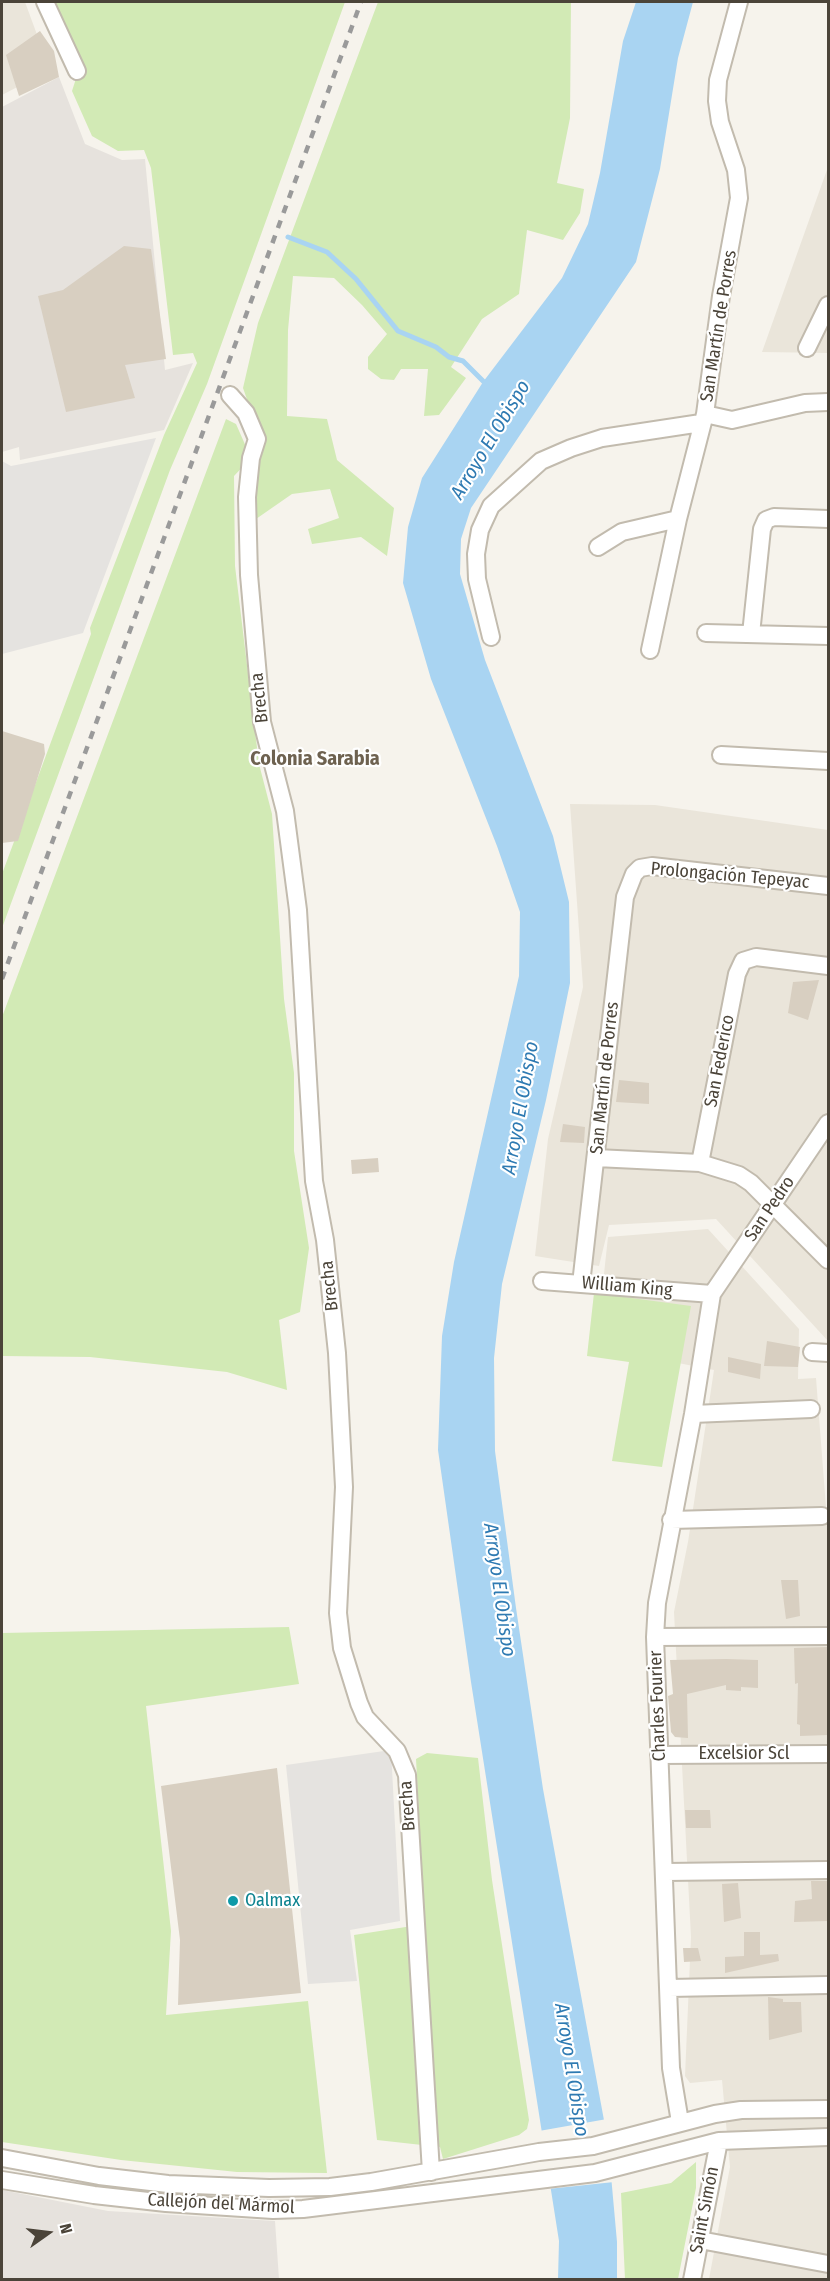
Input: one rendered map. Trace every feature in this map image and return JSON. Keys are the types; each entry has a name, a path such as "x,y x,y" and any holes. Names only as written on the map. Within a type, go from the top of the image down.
{"street":[{"path":"45,2 76,71"},
{"name":"San Martín de Porres","path":"650,650 678,519 703,419 721,296 740,198 736,170 720,122 717,101 718,80 739,2"},
{"path":"807,348 828,304"},
{"name":"Brecha","path":"230,395 246,413 257,439 251,458 247,497 249,575 262,722 285,811 298,910 314,1181 325,1240 337,1353 344,1487 338,1612 342,1648 365,1717 397,1751 406,1775 430,2172"},
{"path":"491,637 477,579 476,554 480,530 491,506 542,461 602,438 703,419 732,420 805,403 828,402"},
{"path":"751,634 764,524 774,517 828,519"},
{"path":"598,547 622,532 678,519"},
{"path":"705,633 828,636"},
{"path":"721,755 828,761"},
{"name":"Prolongación Tepeyac","path":"634,874 640,868 652,866 828,886"},
{"name":"San Martín de Porres","path":"581,1284 625,897 634,874"},
{"name":"San Federico","path":"700,1163 737,974 743,961 756,957 828,966"},
{"name":"San Pedro","path":"712,1294 828,1123"},
{"path":"596,1158 700,1163 739,1175 752,1183 828,1260"},
{"name":"William King","path":"542,1281 712,1294"},
{"name":"Charles Fourier","path":"680,2122 671,2068 666,1872 655,1637 657,1603 693,1414 712,1294"},
{"path":"693,1414 811,1409"},
{"path":"671,1520 822,1516"},
{"path":"655,1637 828,1636"},
{"name":"Excelsior Scl","path":"659,1755 828,1754"},
{"path":"666,1872 828,1870"},
{"path":"669,1988 828,1985"},
{"name":"Callejón del Mármol","path":"2,2158 99,2176 168,2184 269,2188 330,2187 593,2146 680,2122 741,2110 828,2109"},
{"name":"Callejón del Mármol","path":"2,2180 166,2203 273,2210 333,2206 595,2173 719,2141 828,2137"},
{"name":"Saint Simón","path":"692,2280 719,2141"},
{"path":"31,2185 34,2165"},
{"path":"700,2240 828,2264"}],"shaded area":[{"path":"2,2 25,2 50,70 2,95"},
{"path":"59,77 85,144 122,160 145,159 165,370 193,363 164,430 20,460 19,447 2,452 2,107"},
{"path":"828,167 828,353 762,352"},
{"path":"156,438 83,633 2,654 2,461 11,466"},
{"path":"570,804 655,805 828,830 828,1341 716,1219 609,1225 599,1266 535,1256 548,1139 583,987"},
{"path":"708,1229 799,1329 798,1379 816,1378 828,1533 828,2279 709,2279 730,2167 722,2080 690,2083 685,2076 691,1937 674,1612 688,1542 714,1370 596,1347 608,1237"},
{"path":"391,1750 400,1921 350,1930 357,1981 308,1984 286,1765"},
{"path":"2,2190 108,2211 275,2221 279,2279 2,2279"}],"green space":[{"path":"54,2 345,2 207,384 170,470 2,928 2,874 91,634 90,628 164,435 197,363 193,353 173,355 151,168 144,150 118,151 92,136 72,91 81,63"},
{"path":"378,2 571,2 570,118 557,183 584,189 580,213 563,240 527,230 519,294 482,319 451,367 466,378 439,415 424,416 428,369 401,369 394,380 381,379 368,369 368,357 387,334 334,278 293,276 288,330 287,416 327,419 337,460 394,508 387,556 361,537 312,544 308,529 339,518 330,489 292,494 256,519 254,480 264,448 243,388 258,323"},
{"path":"226,419 236,424 251,458 234,476 235,566 259,764 272,814 284,999 294,1073 294,1151 309,1248 300,1312 279,1320 287,1390 227,1372 90,1357 2,1356 2,1017"},
{"path":"594,1293 691,1306 662,1467 612,1461 629,1362 587,1356"},
{"path":"289,1627 299,1684 146,1706 171,1931 166,2015 308,2001 327,2173 237,2172 121,2160 2,2142 2,1633"},
{"path":"427,1753 478,1758 492,1880 529,2120 527,2129 519,2135 443,2159 440,2147 377,2140 354,1935 425,1924 416,1759"},
{"path":"696,2162 696,2188 678,2279 625,2279 621,2193 671,2183"}],"water":[{"name":"Arroyo El Obispo","path":"636,2 693,2 678,58 660,169 636,262 471,508 461,539 460,574 485,660 553,836 569,902 570,983 546,1100 502,1284 494,1358 495,1451 516,1608 543,1789 608,2142 617,2242 617,2279 558,2279 559,2241 471,1682 438,1450 442,1336 454,1262 519,976 520,912 497,846 431,679 403,583 408,527 422,478 483,382 562,278 588,224 600,173 623,41"}],"pier":[{"path":"607,2119 614,2182 548,2189 539,2131"}],"building":[{"path":"40,31 54,51 59,77 19,96 6,55"},
{"path":"124,246 151,249 166,359 125,365 135,398 66,412 38,296 63,290"},
{"path":"2,731 44,744 45,754 18,841 2,843"},
{"path":"819,980 808,1020 788,1013 793,982"},
{"path":"619,1080 649,1083 649,1104 616,1102"},
{"path":"563,1124 585,1127 584,1143 560,1142"},
{"path":"378,1158 379,1172 352,1174 351,1160"},
{"path":"767,1341 800,1347 798,1367 764,1366"},
{"path":"728,1357 761,1364 760,1379 728,1372"},
{"path":"781,1580 798,1580 800,1616 786,1619"},
{"path":"828,1647 828,1735 800,1736 800,1725 797,1724 798,1683 795,1684 794,1648"},
{"path":"670,1660 758,1660 758,1688 741,1687 741,1691 726,1690 726,1685 687,1694 688,1738 675,1737 671,1732 668,1696 673,1694"},
{"name":"Oalmax","path":"277,1768 301,1993 178,2005 180,1940 161,1786"},
{"path":"685,1810 710,1810 711,1828 686,1828"},
{"path":"811,1881 828,1881 828,1921 794,1922 795,1901 812,1899"},
{"path":"738,1883 741,1918 724,1922 722,1884"},
{"path":"744,1932 760,1932 760,1955 778,1954 779,1961 725,1973 725,1957 744,1956"},
{"path":"683,1948 698,1948 701,1961 684,1962"},
{"path":"768,1997 783,1999 783,2002 801,2002 802,2032 769,2040"}],"waterway":[{"path":"288,237 327,252 356,279 398,331 436,347 449,357 463,361 488,386"}],"railway":[{"path":"2,979 361,2"}],"place":[{"name":"Oalmax","path":"233,1901"}],"district":[{"name":"Colonia Sarabia","path":"315,759"}]}
